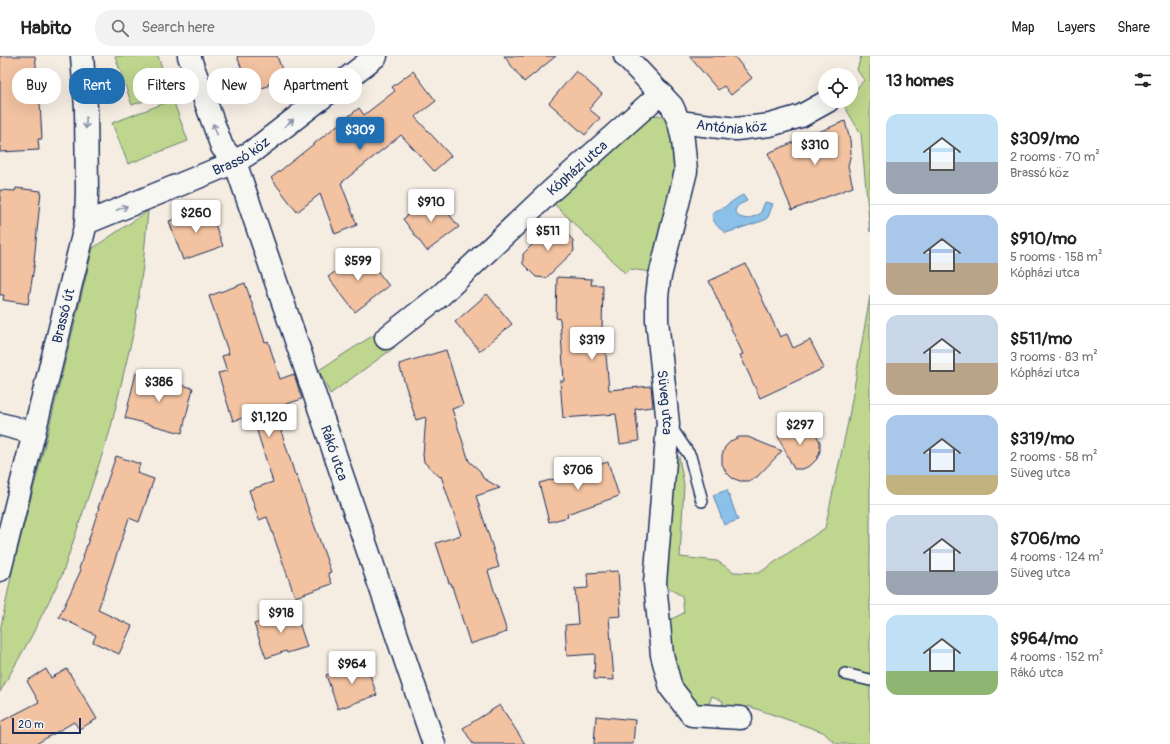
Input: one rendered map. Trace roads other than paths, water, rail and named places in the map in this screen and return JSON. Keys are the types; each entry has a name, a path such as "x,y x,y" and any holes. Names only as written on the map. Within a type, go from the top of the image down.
{"street":[{"name":"Brassó út","path":"0,570 86,223 86,108 82,56"},
{"path":"189,56 205,105 222,147 234,162"},
{"name":"Brassó köz","path":"86,223 234,162 253,151 376,56"},
{"name":"Süveg utca","path":"626,56 672,106 679,122 683,140 686,171 659,280 657,297 657,320 668,424 654,583 662,655 671,688 692,715 741,718"},
{"name":"Kópházi utca","path":"386,338 441,295 551,191 661,93"},
{"name":"Antónia köz","path":"679,122 736,128 770,125 801,116 818,107"},
{"name":"Rákó utca","path":"234,162 434,744"},
{"path":"0,424 34,433"}],"lane":[{"path":"668,424 690,456 702,502"},
{"path":"845,674 870,680"}],"water":[{"path":"743,195 747,201 738,206 735,211 739,217 747,219 760,214 765,202 773,204 768,217 765,220 726,233 715,223 712,214"},
{"path":"727,490 738,520 724,525 713,495"}]}
